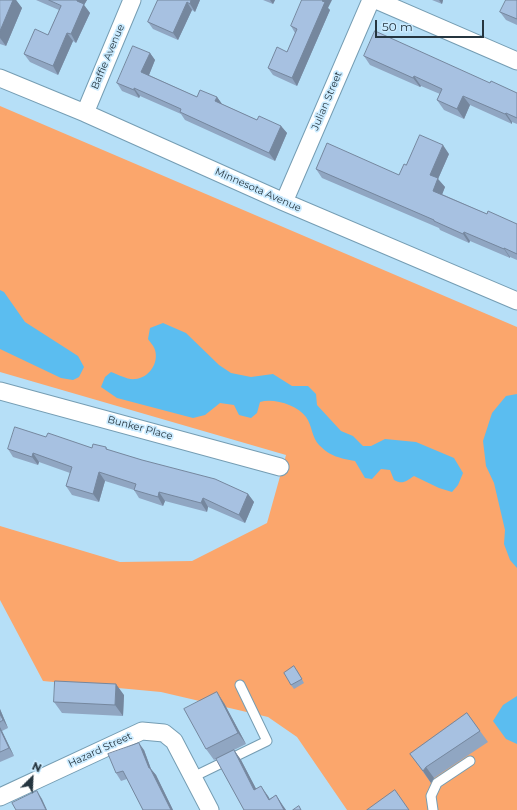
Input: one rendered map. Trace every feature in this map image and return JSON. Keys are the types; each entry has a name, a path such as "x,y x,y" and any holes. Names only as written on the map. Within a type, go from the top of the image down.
{"street":[{"name":"Baffie Avenue","path":"85,113 132,0"},
{"name":"Julian Street","path":"284,202 371,0"},
{"path":"376,0 517,61"},
{"name":"Minnesota Avenue","path":"0,78 85,113 284,202 517,301"},
{"name":"Bunker Place","path":"0,391 280,467"},
{"name":"Hazard Street","path":"0,797 142,731 164,733 174,741 210,810"}],"lane":[{"path":"193,777 267,741 240,685"},
{"path":"433,810 431,796 437,783 470,761"}],"shaded area":[{"path":"0,106 517,327 517,810 347,810 297,737 268,717 161,692 43,681 0,600 0,526 120,562 192,561 267,523 286,455 0,372"}],"water":[{"path":"0,290 4,292 25,322 78,356 84,367 79,377 73,380 61,378 0,349"},
{"path":"163,323 186,333 219,365 231,373 251,377 273,374 292,386 308,386 316,394 317,405 341,431 353,436 363,446 371,446 385,439 416,442 454,458 463,473 458,485 452,492 439,488 414,476 404,482 400,482 394,480 390,470 381,469 372,479 365,478 355,461 332,455 319,445 315,439 310,424 302,413 291,406 278,402 260,402 257,413 251,418 239,415 234,405 220,403 205,415 193,418 117,398 101,387 105,377 111,372 129,379 140,378 149,373 156,360 154,347 148,339 150,328"},
{"path":"517,394 517,568 510,560 504,544 505,530 494,483 486,466 483,441 492,413 506,396"},
{"path":"517,696 517,744 506,739 493,721 503,705"}],"building":[{"path":"0,0 13,0 0,31"},
{"path":"49,0 77,0 84,4 71,34 67,33 53,66 24,54 35,29 48,35 61,6"},
{"path":"158,0 191,0 190,4 187,2 173,33 148,22"},
{"path":"302,0 323,0 322,1 325,2 292,78 268,68 277,47 287,52 297,29 291,26"},
{"path":"506,0 517,0 517,19 500,12"},
{"path":"375,31 490,83 491,81 517,93 517,118 463,96 457,109 437,100 442,89 364,56"},
{"path":"133,46 150,53 141,72 197,97 200,90 217,97 215,101 257,120 259,116 281,126 269,153 180,112 181,109 134,88 134,90 117,83"},
{"path":"420,135 443,145 430,175 438,178 433,191 487,214 488,211 517,224 517,254 464,232 463,234 316,169 327,143 399,175 404,164 406,165"},
{"path":"15,427 46,437 48,433 92,448 93,444 106,447 106,449 142,460 215,479 248,494 239,515 203,498 201,503 159,492 158,497 134,490 136,484 99,472 93,494 66,486 72,467 33,453 32,457 8,449"},
{"path":"294,666 302,679 291,685 284,673"},
{"path":"55,681 116,684 115,705 54,702"},
{"path":"217,692 238,733 206,749 184,709"},
{"path":"467,713 480,731 426,767 423,771 410,754"},
{"path":"0,714 3,720 0,722"},
{"path":"0,729 9,748 0,752"},
{"path":"139,743 149,768 171,810 143,810 123,771 116,773 108,754"},
{"path":"234,750 254,790 261,786 269,800 276,795 284,810 244,810 216,759"},
{"path":"395,790 409,810 367,810"},
{"path":"37,791 46,810 16,810 12,803"},
{"path":"299,806 301,810 293,810"}]}
